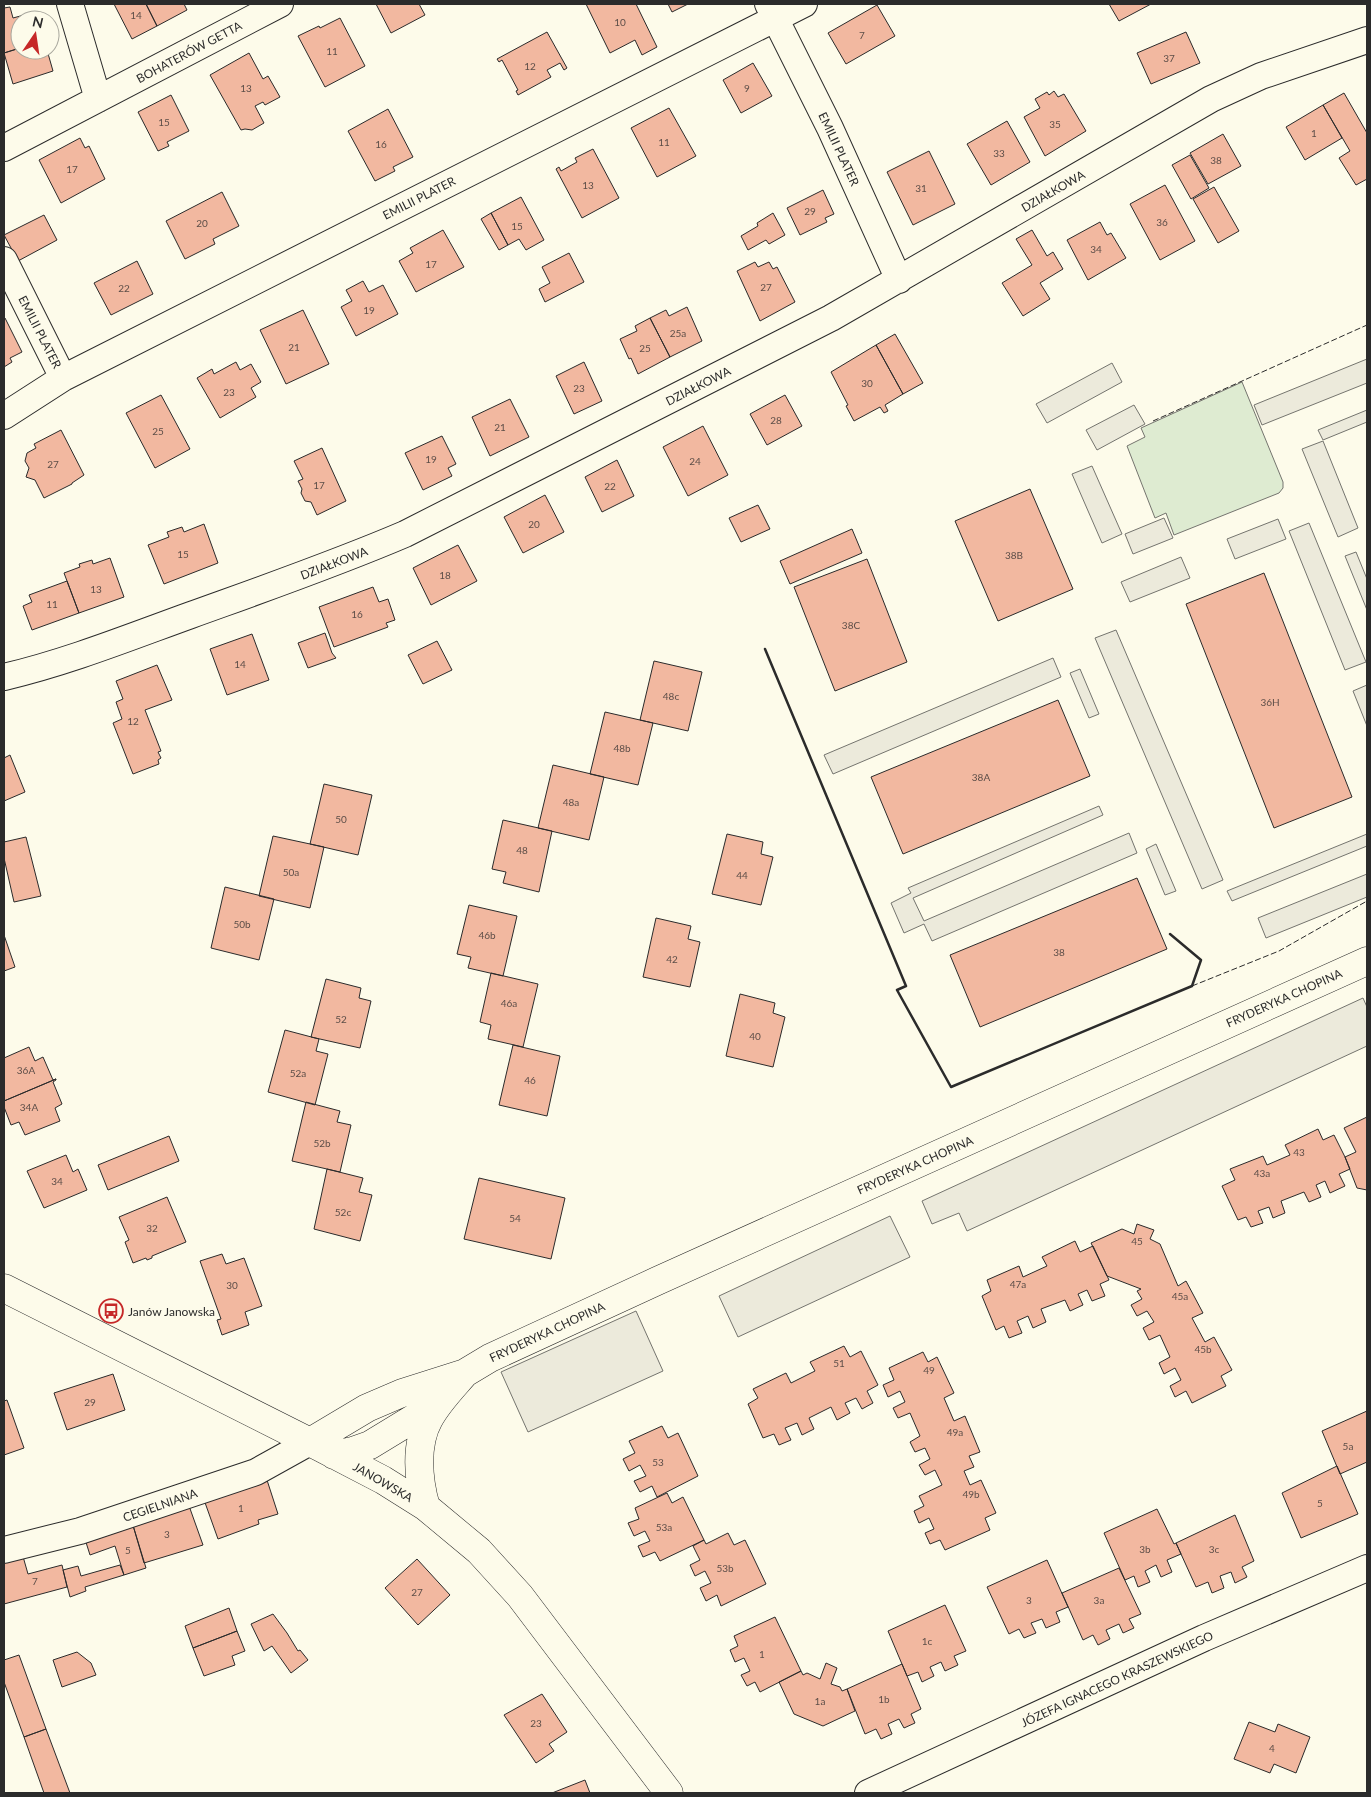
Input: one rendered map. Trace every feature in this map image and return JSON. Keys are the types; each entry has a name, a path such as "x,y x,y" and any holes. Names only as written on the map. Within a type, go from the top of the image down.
{"street":[{"path":"70,4 98,99"},
{"name":"BOHATERÓW GETTA","path":"4,148 280,4"},
{"name":"EMILII PLATER","path":"4,416 63,378 771,12 804,4"},
{"name":"EMILII PLATER","path":"771,12 830,128 899,280"},
{"name":"DZIAŁKOWA","path":"4,677 88,652 162,626 355,556 405,534 831,318 1211,99 1261,76 1367,40"},
{"name":"EMILII PLATER","path":"4,260 63,378"},
{"name":"FRYDERYKA CHOPINA","path":"310,1442 367,1408 426,1385 465,1373 490,1358 657,1281 1367,961"},
{"name":"JANOWSKA","path":"4,1288 310,1442 382,1480 426,1507 479,1551 514,1588 669,1793"},
{"name":"FRYDERYKA CHOPINA","path":"426,1507 421,1491 420,1475 423,1432 429,1419 441,1402 465,1373"},
{"name":"FRYDERYKA CHOPINA","path":"334,1455 370,1445 441,1402"},
{"name":"CEGIELNIANA","path":"4,1550 80,1531 256,1472 310,1442"},
{"name":"JÓZEFA IGNACEGO KRASZEWSKIEGO","path":"868,1793 1196,1642 1367,1568"}],"green space":[{"path":"1242,382 1283,482 1283,488 1279,493 1174,535 1166,513 1155,518 1127,446 1145,437 1141,428"}],"shaded area":[{"path":"1367,359 1367,383 1262,425 1254,405"},
{"path":"1112,363 1122,382 1047,423 1036,404"},
{"path":"1134,405 1145,424 1097,450 1086,430"},
{"path":"1367,410 1367,422 1323,440 1318,430"},
{"path":"1323,441 1358,528 1338,537 1302,449"},
{"path":"1092,466 1122,534 1102,543 1072,474"},
{"path":"1164,518 1173,538 1133,554 1125,534"},
{"path":"1278,519 1286,539 1235,559 1227,539"},
{"path":"1309,523 1366,662 1345,670 1289,531"},
{"path":"1356,552 1367,579 1367,610 1345,556"},
{"path":"1181,557 1190,578 1130,602 1121,582"},
{"path":"1116,630 1223,880 1202,889 1095,638"},
{"path":"1053,658 1061,677 833,774 824,755"},
{"path":"1080,669 1099,714 1089,718 1070,673"},
{"path":"1367,685 1367,726 1353,691"},
{"path":"1099,806 1103,815 913,898 924,921 1129,833 1137,853 932,941 924,924 904,933 891,903 911,893 908,888"},
{"path":"1367,834 1367,846 1232,901 1227,891"},
{"path":"1156,844 1176,891 1165,895 1146,849"},
{"path":"1367,874 1367,897 1266,938 1258,918"},
{"path":"1363,998 1367,1007 1367,1046 967,1231 959,1213 932,1224 922,1201"},
{"path":"890,1216 910,1257 738,1337 719,1296"},
{"path":"636,1311 663,1371 528,1432 501,1372"}],"building":[{"path":"114,4 146,4 157,26 132,39"},
{"path":"146,4 184,4 187,10 157,26"},
{"path":"376,4 419,4 425,15 391,33"},
{"path":"586,4 636,4 657,47 642,55 635,40 610,53"},
{"path":"668,4 688,4 672,12"},
{"path":"1109,4 1151,4 1119,21"},
{"path":"877,5 895,36 846,64 828,33"},
{"path":"10,7 11,10 10,51 4,53 4,8"},
{"path":"340,18 365,66 325,87 298,36"},
{"path":"547,32 567,68 564,70 560,63 547,70 551,77 518,95 516,91 518,90 502,60 499,62 497,59"},
{"path":"1186,32 1200,63 1151,84 1137,53"},
{"path":"10,51 10,60 50,60 53,71 13,84 4,53"},
{"path":"249,53 263,79 268,76 280,97 265,105 263,102 255,106 264,123 252,130 241,130 210,75"},
{"path":"753,63 772,96 741,113 723,80"},
{"path":"1054,91 1058,97 1064,94 1086,131 1045,156 1024,117 1040,108 1035,99 1047,92 1049,95"},
{"path":"1344,93 1367,133 1367,179 1356,185 1339,158 1350,151 1323,105"},
{"path":"171,95 189,131 167,142 169,146 158,151 138,112"},
{"path":"1323,105 1342,138 1305,160 1286,127"},
{"path":"669,108 696,156 657,177 631,128"},
{"path":"388,109 413,157 393,167 395,171 375,181 348,131"},
{"path":"1007,121 1030,162 991,185 967,144"},
{"path":"1223,134 1241,166 1208,184 1190,153"},
{"path":"80,138 85,148 89,146 105,179 61,203 39,160"},
{"path":"593,149 619,198 582,218 556,169 559,167 561,171 577,162 575,158"},
{"path":"929,151 955,204 913,225 887,172"},
{"path":"1190,155 1209,188 1191,199 1172,165"},
{"path":"1165,185 1195,241 1160,260 1130,204"},
{"path":"1214,187 1239,231 1218,243 1193,199"},
{"path":"823,190 834,214 825,218 827,222 800,235 787,208"},
{"path":"222,192 239,226 213,239 215,244 185,259 166,221"},
{"path":"521,197 544,240 526,250 519,239 508,245 491,213"},
{"path":"491,213 508,245 499,250 481,219"},
{"path":"773,213 785,235 769,244 766,240 748,250 741,236 758,226 757,223"},
{"path":"44,215 57,240 18,261 4,235"},
{"path":"1100,222 1107,235 1111,233 1126,258 1088,280 1067,240"},
{"path":"443,230 464,267 416,292 399,261 413,253 410,248"},
{"path":"1032,230 1047,256 1053,252 1063,269 1040,283 1050,299 1023,316 1002,283 1032,265 1016,239"},
{"path":"569,253 584,282 545,302 539,289 550,283 542,267"},
{"path":"137,261 153,294 111,315 94,283"},
{"path":"755,262 758,267 769,262 773,269 777,267 795,302 760,321 737,271"},
{"path":"363,281 369,292 383,285 398,314 356,336 341,307 352,301 346,290"},
{"path":"687,307 702,341 670,357 650,318 666,310 669,316"},
{"path":"303,310 329,364 286,384 260,330"},
{"path":"650,318 670,357 638,374 620,339 637,331 635,326"},
{"path":"4,319 22,352 10,358 12,362 4,367"},
{"path":"895,334 923,383 903,394 876,345"},
{"path":"876,345 903,394 885,405 888,411 884,413 880,407 854,421 831,372"},
{"path":"236,362 240,370 251,364 261,382 251,388 256,397 220,418 197,378 212,369 214,374"},
{"path":"584,362 602,401 574,414 556,376"},
{"path":"161,395 190,449 155,468 126,413"},
{"path":"785,395 802,426 767,445 750,414"},
{"path":"510,399 529,437 490,456 472,417"},
{"path":"703,426 728,475 688,496 663,447"},
{"path":"61,430 84,475 72,484 44,498 35,480 26,477 29,468 25,461 27,453 36,448 34,444"},
{"path":"442,436 456,464 448,468 452,476 423,490 405,453"},
{"path":"322,448 346,501 317,515 311,502 305,501 301,493 302,489 298,481 303,479 294,461"},
{"path":"617,460 634,496 602,512 585,477"},
{"path":"1030,489 1073,589 998,621 955,521"},
{"path":"545,495 564,532 523,553 504,517"},
{"path":"758,505 770,529 741,542 729,518"},
{"path":"204,524 218,563 164,584 148,545 169,537 167,532 182,527 184,532"},
{"path":"852,529 862,553 790,584 780,561"},
{"path":"458,545 477,581 431,605 413,568"},
{"path":"110,558 124,597 79,613 64,573 80,567 79,564 92,560 93,564"},
{"path":"867,559 907,662 835,691 794,587"},
{"path":"1264,573 1352,797 1274,828 1186,604"},
{"path":"67,581 79,613 32,630 23,606 32,602 29,595"},
{"path":"373,587 379,602 388,599 395,620 386,623 388,627 334,647 319,607"},
{"path":"325,633 332,653 336,658 308,668 298,643"},
{"path":"252,634 269,680 227,695 210,649"},
{"path":"437,641 452,670 423,684 408,655"},
{"path":"654,661 702,672 688,731 640,720"},
{"path":"157,665 172,700 145,710 161,751 158,752 161,758 158,760 159,764 133,774 113,723 122,719 116,702 123,699 116,681"},
{"path":"1058,700 1090,776 903,854 871,777"},
{"path":"605,712 653,723 638,785 590,774"},
{"path":"10,755 25,792 4,801 4,758"},
{"path":"553,765 604,777 589,840 538,828"},
{"path":"324,784 372,795 358,855 310,844"},
{"path":"503,820 552,831 539,892 503,883 506,872 492,869"},
{"path":"727,834 763,842 761,854 773,857 761,905 712,894"},
{"path":"273,836 324,847 310,908 259,896"},
{"path":"26,837 41,896 14,902 4,858 4,842"},
{"path":"1137,878 1167,949 980,1027 950,955"},
{"path":"225,887 274,899 259,960 211,948"},
{"path":"469,905 517,916 503,976 468,968 471,957 457,954"},
{"path":"656,918 691,926 688,939 700,942 690,987 643,977"},
{"path":"4,935 15,967 4,971"},
{"path":"491,973 538,984 523,1047 488,1039 491,1025 480,1022"},
{"path":"326,979 361,988 359,998 371,1001 360,1048 311,1037"},
{"path":"740,994 775,1003 773,1013 785,1017 773,1067 726,1056"},
{"path":"285,1030 319,1039 316,1051 328,1054 315,1105 268,1092"},
{"path":"513,1045 560,1056 547,1116 499,1105"},
{"path":"29,1047 35,1061 43,1057 53,1080 56,1079 4,1101 4,1058"},
{"path":"56,1079 53,1082 62,1104 55,1108 60,1121 25,1135 19,1122 11,1125 4,1107 4,1101"},
{"path":"306,1102 340,1111 337,1122 351,1125 340,1172 292,1161"},
{"path":"1367,1117 1367,1190 1357,1188 1345,1157 1356,1152 1344,1128"},
{"path":"1318,1129 1323,1140 1334,1135 1345,1157 1350,1169 1339,1174 1345,1186 1330,1193 1325,1181 1316,1185 1321,1197 1309,1202 1304,1192 1281,1201 1285,1213 1273,1218 1269,1207 1258,1211 1263,1223 1251,1227 1246,1217 1238,1220 1222,1186 1235,1180 1230,1169 1263,1156 1267,1165 1290,1155 1285,1145"},
{"path":"169,1136 179,1161 108,1190 98,1165"},
{"path":"66,1155 73,1172 78,1169 87,1190 44,1208 27,1171"},
{"path":"327,1169 363,1178 359,1192 372,1195 360,1241 314,1229"},
{"path":"479,1178 565,1198 551,1259 464,1239"},
{"path":"167,1197 186,1242 152,1256 152,1258 147,1260 146,1258 133,1263 125,1242 129,1240 119,1217"},
{"path":"1137,1224 1154,1230 1150,1239 1160,1244 1178,1286 1186,1281 1203,1313 1192,1318 1205,1342 1214,1337 1232,1370 1221,1376 1226,1386 1192,1403 1186,1391 1175,1397 1170,1386 1181,1380 1175,1368 1164,1374 1159,1363 1170,1357 1160,1335 1149,1340 1143,1328 1154,1322 1147,1311 1137,1316 1131,1305 1142,1299 1137,1291 1141,1289 1107,1276 1091,1243 1122,1229 1134,1234"},
{"path":"1075,1241 1080,1252 1093,1246 1109,1280 1100,1284 1105,1296 1092,1301 1087,1290 1078,1294 1083,1305 1070,1311 1065,1300 1041,1309 1046,1322 1033,1328 1028,1316 1017,1321 1022,1333 1009,1338 1004,1326 996,1330 982,1296 991,1291 987,1280 1019,1266 1023,1277 1047,1266 1042,1257"},
{"path":"222,1254 226,1264 244,1258 262,1306 245,1312 249,1325 222,1335 217,1320 221,1319 200,1261"},
{"path":"844,1346 850,1357 861,1351 878,1385 867,1391 873,1403 862,1409 856,1398 845,1403 850,1413 837,1420 831,1407 809,1418 814,1429 802,1435 797,1423 785,1428 791,1440 779,1445 774,1434 763,1438 748,1404 758,1398 753,1389 786,1373 791,1383 815,1371 810,1362"},
{"path":"923,1352 928,1362 937,1357 954,1393 944,1398 954,1421 965,1416 980,1452 969,1456 974,1467 964,1471 970,1485 981,1480 996,1513 985,1518 990,1530 945,1550 940,1540 930,1544 925,1533 934,1529 929,1518 919,1523 914,1511 924,1506 919,1496 942,1485 935,1470 925,1475 919,1465 930,1459 925,1448 915,1452 910,1442 920,1436 910,1413 898,1418 893,1408 905,1402 900,1391 888,1397 883,1385 894,1380 889,1368"},
{"path":"113,1374 125,1410 67,1430 54,1393"},
{"path":"7,1400 24,1448 4,1455 4,1401"},
{"path":"1367,1411 1367,1462 1340,1474 1322,1431"},
{"path":"662,1426 668,1438 678,1433 698,1476 657,1497 652,1486 640,1492 634,1481 646,1476 640,1465 629,1471 623,1459 635,1453 629,1441"},
{"path":"1337,1466 1358,1514 1301,1538 1282,1493"},
{"path":"266,1477 278,1514 258,1520 259,1524 218,1539 203,1497"},
{"path":"667,1493 672,1503 683,1497 704,1540 660,1561 655,1552 643,1557 638,1546 650,1541 645,1531 634,1536 628,1523 639,1519 635,1508"},
{"path":"188,1503 203,1545 144,1563 132,1522"},
{"path":"1157,1509 1181,1554 1167,1560 1172,1572 1161,1577 1156,1565 1145,1571 1150,1582 1138,1587 1134,1576 1125,1580 1104,1533"},
{"path":"1235,1515 1254,1561 1242,1567 1247,1577 1235,1583 1231,1572 1220,1576 1224,1588 1212,1593 1208,1582 1196,1587 1176,1543"},
{"path":"132,1522 146,1568 124,1575 115,1546 90,1555 84,1536"},
{"path":"728,1533 734,1545 745,1540 766,1584 721,1606 717,1595 706,1601 700,1588 711,1583 705,1571 695,1576 690,1565 700,1560 693,1546 704,1540 706,1544"},
{"path":"22,1553 28,1574 62,1565 67,1587 4,1604 4,1558"},
{"path":"417,1559 450,1595 418,1625 385,1588"},
{"path":"1047,1560 1068,1607 1056,1612 1060,1622 1046,1628 1042,1619 1031,1623 1036,1633 1024,1638 1019,1629 1009,1634 987,1587"},
{"path":"120,1565 124,1575 85,1587 86,1591 70,1597 63,1570 78,1566 81,1576"},
{"path":"1119,1568 1141,1614 1129,1619 1134,1628 1123,1633 1119,1624 1106,1630 1110,1639 1098,1645 1093,1635 1083,1640 1062,1593"},
{"path":"945,1605 966,1651 954,1656 958,1665 945,1671 941,1662 930,1667 934,1676 922,1682 918,1672 907,1676 888,1631"},
{"path":"229,1608 237,1631 193,1648 185,1626"},
{"path":"273,1614 298,1651 300,1650 308,1660 291,1673 272,1646 264,1651 251,1624"},
{"path":"775,1617 801,1671 760,1692 755,1682 747,1686 741,1675 750,1671 744,1658 735,1662 730,1650 738,1646 734,1636"},
{"path":"237,1631 245,1651 232,1656 235,1665 204,1676 193,1648"},
{"path":"77,1652 91,1663 96,1675 62,1687 53,1660"},
{"path":"19,1655 46,1729 24,1737 4,1682 4,1660"},
{"path":"826,1663 837,1668 831,1684 840,1687 842,1691 847,1689 855,1711 823,1726 794,1714 779,1682 801,1671 803,1675 807,1673 820,1679"},
{"path":"902,1664 921,1709 911,1714 915,1723 904,1728 899,1719 888,1724 892,1734 881,1739 876,1729 865,1734 847,1689"},
{"path":"542,1694 567,1732 549,1744 554,1751 536,1763 504,1715"},
{"path":"1249,1722 1275,1732 1278,1724 1310,1737 1296,1773 1274,1764 1270,1773 1234,1759"},
{"path":"46,1729 70,1793 44,1793 24,1737"},
{"path":"585,1780 590,1793 552,1793"}],"fence":[{"path":"1153,421 1367,325"},
{"path":"1192,986 1279,951 1367,901"}],"wall":[{"path":"765,649 906,986 897,990 951,1087 1192,986 1201,960 1170,934"}],"place":[{"name":"Janów Janowska","path":"111,1311"}]}
